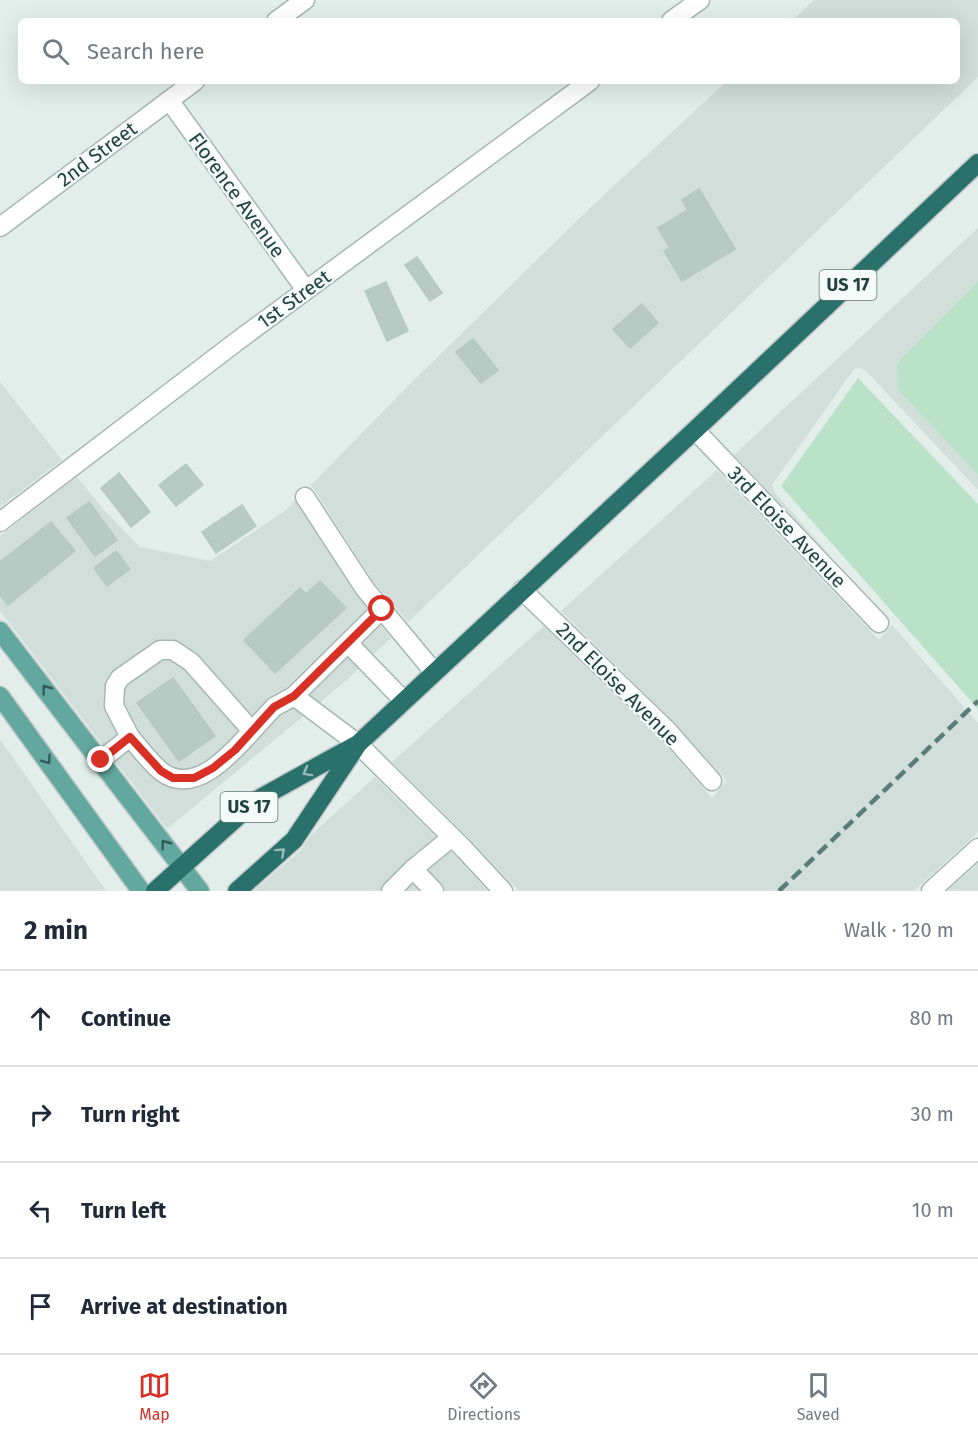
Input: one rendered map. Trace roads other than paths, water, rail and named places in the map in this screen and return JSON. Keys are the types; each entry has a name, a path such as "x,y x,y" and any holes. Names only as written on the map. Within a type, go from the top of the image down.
{"highway":[{"name":"US 17","path":"237,891 294,840 358,744 978,163"},
{"name":"US 17","path":"155,891 255,801 358,744"}],"main road":[{"path":"0,631 200,891"},
{"path":"0,696 141,891"}],"street":[{"path":"280,18 305,0"},
{"path":"675,18 700,0"},
{"name":"2nd Street","path":"0,227 191,84"},
{"name":"1st Street","path":"0,522 306,290 586,84"},
{"name":"Florence Avenue","path":"169,100 306,290"},
{"name":"3rd Eloise Avenue","path":"695,430 879,623"},
{"path":"305,497 365,589 434,672"},
{"name":"2nd Eloise Avenue","path":"522,590 667,730 712,781"},
{"path":"252,731 191,662 173,650 160,650 120,678 115,686 114,706 130,737 161,771 173,778 185,780 194,778 213,768 235,750 274,707 294,696 382,609"},
{"path":"348,643 404,700"},
{"path":"294,696 358,744 503,891"},
{"path":"101,760 130,737"},
{"path":"392,891 452,837"},
{"path":"931,891 978,848"},
{"path":"414,869 434,891"}],"railway":[{"path":"779,891 978,701"}]}
